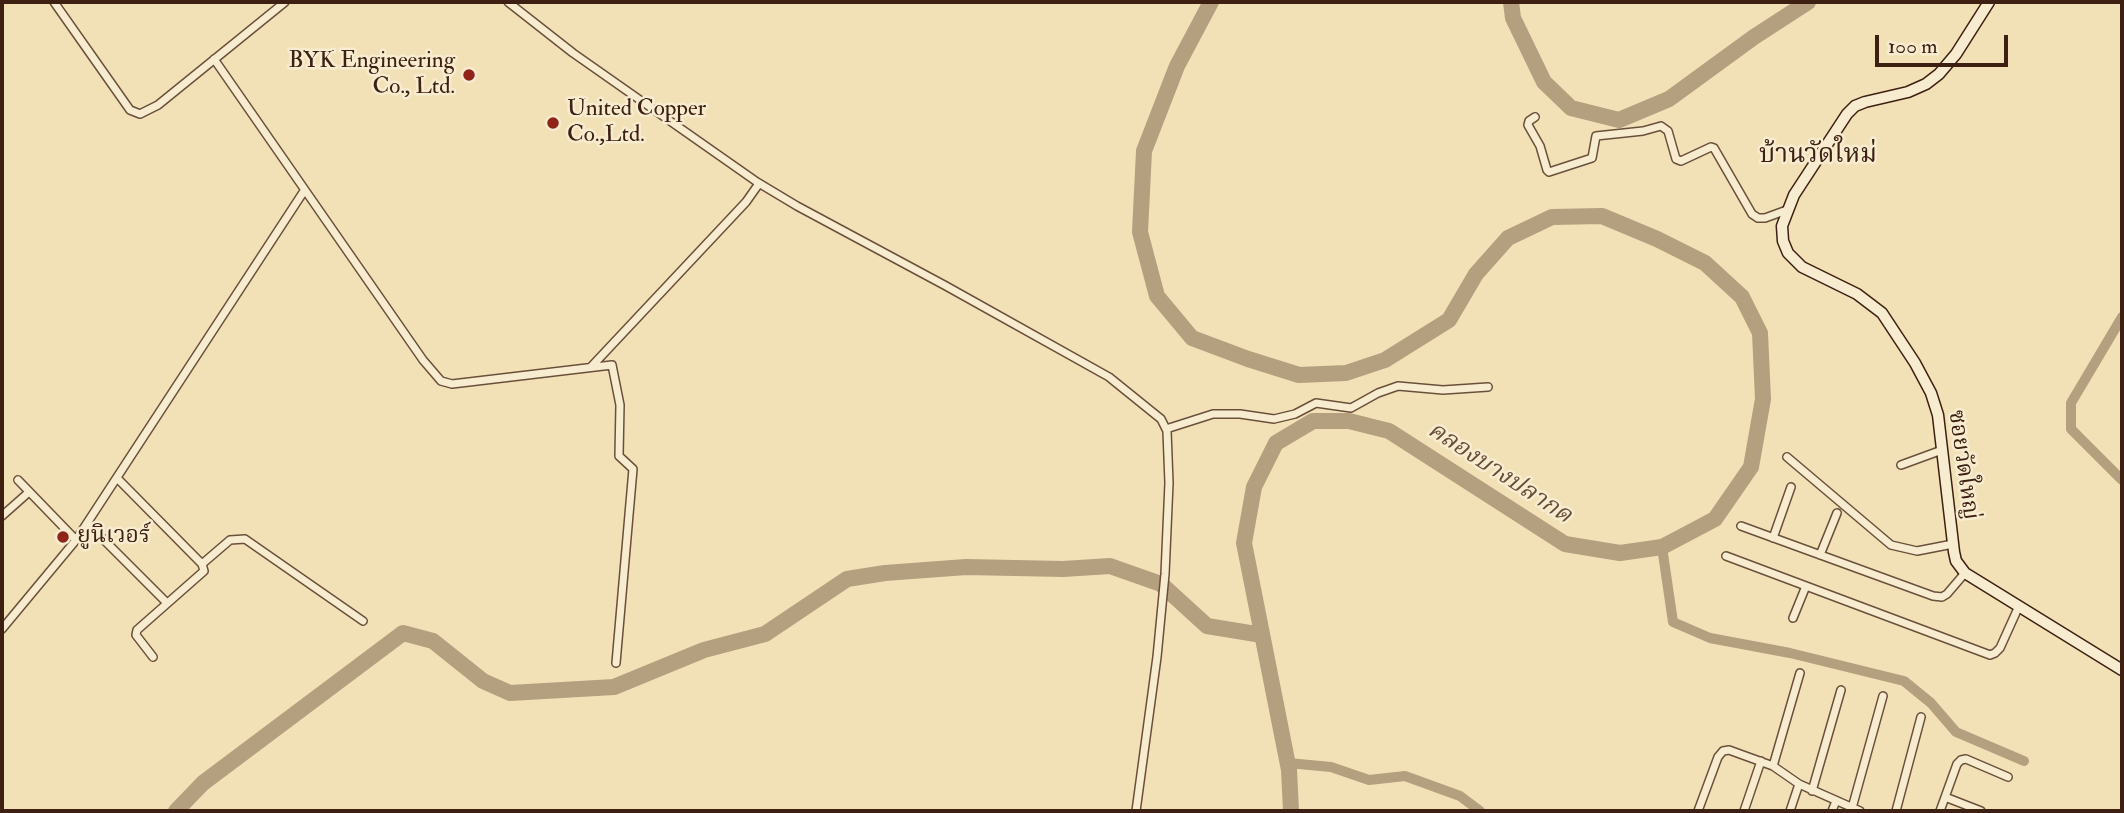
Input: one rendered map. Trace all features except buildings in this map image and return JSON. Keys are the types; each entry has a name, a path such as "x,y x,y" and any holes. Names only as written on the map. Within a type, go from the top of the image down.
{"street":[{"path":"54,2 135,114 158,105 285,2"},
{"path":"508,2 573,52 757,182 1109,377 1161,419 1166,429 1169,483 1165,574 1157,657 1136,811"},
{"name":"ซอยวัดใหญ่","path":"1965,573 1956,561 1938,415 1931,393 1882,313 1869,301 1801,267 1788,253 1783,241 1782,226 1794,195 1847,114 1856,106 1908,92 1926,84 1939,74 1956,54 1989,2"},
{"path":"214,59 428,368 441,381 452,384 612,365 620,405 619,456 633,469 616,663"},
{"path":"1535,117 1528,125 1540,146 1546,170 1549,172 1592,158 1595,136 1643,131 1661,126 1668,131 1676,159 1681,160 1714,148 1752,214 1758,218 1787,210"},
{"path":"591,368 746,202 758,185 757,182"},
{"path":"2,629 76,540 304,191"},
{"path":"1166,429 1213,414 1240,414 1274,419 1295,414 1316,403 1352,408 1378,393 1398,386 1443,390 1488,387"},
{"path":"1901,465 1942,450"},
{"path":"1787,457 1891,545 1917,551 1953,544"},
{"path":"117,478 202,564 204,571 138,630 136,635 153,657"},
{"path":"18,480 76,540"},
{"path":"1773,538 1791,487"},
{"path":"2,516 29,492"},
{"path":"1820,555 1837,513"},
{"path":"87,523 166,603"},
{"path":"1741,526 1942,597 1965,573 2122,670"},
{"path":"202,564 230,540 245,539 363,621"},
{"path":"1726,556 1990,655 2000,648 2019,606"},
{"path":"1793,618 1806,586"},
{"path":"1773,766 1800,673"},
{"path":"1812,791 1841,690"},
{"path":"1698,811 1713,768 1723,751 1734,750 1773,766 1812,791 1856,810 1883,696"},
{"path":"1896,811 1921,718"},
{"path":"1940,811 1956,764 1961,760 1966,759 2008,777"},
{"path":"1744,811 1761,761"},
{"path":"1790,811 1799,784"},
{"path":"1945,797 1981,811"},
{"path":"1832,811 1836,801"}],"waterway":[{"name":"คลองบางปลากด","path":"1211,2 1177,66 1144,151 1140,232 1157,296 1192,338 1299,375 1346,373 1385,360 1449,320 1476,274 1508,238 1552,217 1602,216 1705,263 1742,297 1760,333 1763,399 1751,467 1715,519 1662,547 1620,553 1565,544 1389,431 1349,421 1313,421 1276,443 1254,487 1244,543 1289,770 1291,811"},
{"name":"คลองบางปลากด","path":"1511,2 1513,18 1544,82 1571,108 1619,120 1669,99 1754,37 1808,2"},
{"path":"2122,317 2071,403 2071,429 2122,480"},
{"path":"1662,547 1673,622 1710,638 1790,653 1904,681 1931,703 1956,732 2024,761"},
{"path":"176,811 203,783 403,633 433,641 483,681 510,693 614,687 704,650 765,634 847,579 885,573 966,567 1063,569 1110,566 1161,584 1207,626 1262,635"},
{"path":"1288,763 1331,767 1369,780 1405,776 1460,796 1480,811"}],"place":[{"name":"BYK Engineering Co., Ltd.","path":"469,75"},
{"name":"United Copper Co.,Ltd.","path":"553,123"},
{"name":"ยูนิเวอร์","path":"63,537"}],"district":[{"name":"บ้านวัดใหม่","path":"1818,156"}]}
